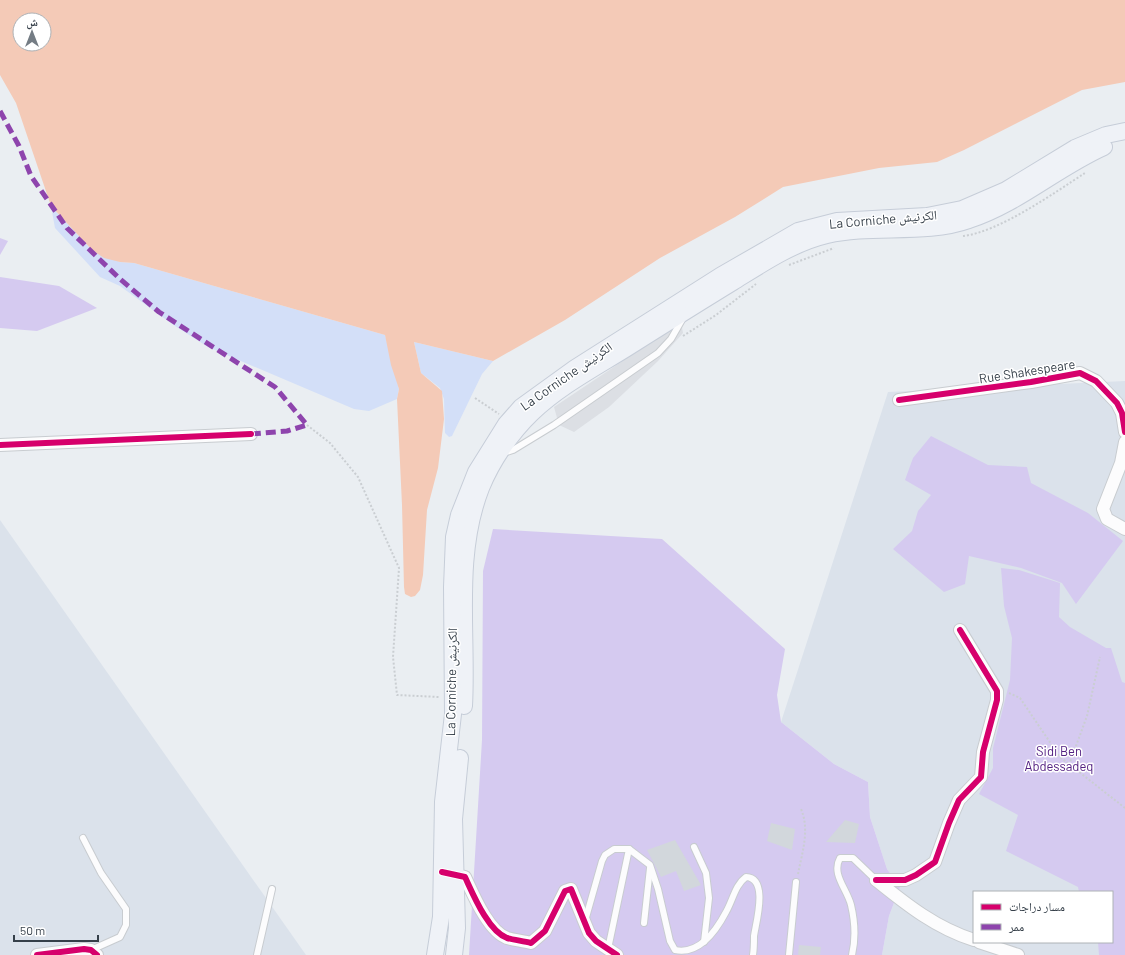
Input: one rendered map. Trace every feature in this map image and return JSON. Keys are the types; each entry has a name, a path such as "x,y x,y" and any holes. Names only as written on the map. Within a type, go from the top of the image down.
{"main road":[{"name":"La Corniche الكرنيش","path":"454,955 456,928 448,873 442,809 453,714 452,587 454,536 459,515 476,472 491,445 521,407 606,348 750,258 798,231 837,221 927,216 962,210 1006,190 1075,148 1106,135 1125,131"},
{"name":"La Corniche الكرنيش","path":"435,955 448,873 464,698 466,548 471,518 481,486 500,454 528,417 555,394 686,310 803,242 828,235 950,226 970,220 1005,204 1087,155 1103,147 1125,142"}],"street":[{"name":"Rue Shakespeare","path":"899,400 1031,382 1080,373 1096,381 1117,403 1122,413 1125,432"},
{"path":"0,444 251,434"},
{"path":"1125,442 1121,463 1103,509 1107,519 1125,530"},
{"path":"876,880 905,880 931,866 936,859 948,823 959,800 981,777 983,752 998,700 997,691 960,630"},
{"path":"448,873 465,877 485,915 495,930 506,938 531,943 545,931 565,891 568,889 571,890 584,924 593,938 612,952"},
{"path":"876,880 926,919 950,932 973,940"},
{"path":"982,943 1018,955"},
{"path":"37,955 84,949 94,953"}],"lane":[{"path":"500,454 513,450 554,425 665,347 677,331 686,310"},
{"path":"83,838 101,873 126,909 126,925 120,937 94,953"},
{"path":"694,847 706,873 709,898 704,942"},
{"path":"584,924 605,855 614,849 629,849 650,865 658,890 670,941 675,950 684,952 695,948 704,942 713,932 726,912 741,880 746,877 750,877 756,882 760,893 753,955"},
{"path":"612,952 629,849"},
{"path":"852,955 856,938 851,904 837,868 840,858 853,858 876,880"},
{"path":"644,923 650,865"},
{"path":"789,955 796,882"},
{"path":"257,955 272,889"}],"path":[{"path":"784,267 834,248"},
{"path":"665,347 716,315 758,283"},
{"path":"475,398 500,414"},
{"path":"307,425 330,443 358,477 399,568 393,657 397,695 444,698"},
{"path":"1070,765 1087,716 1100,657"},
{"path":"1009,693 1020,698 1060,758 1125,808"},
{"path":"796,882 805,834 805,819 801,809"}],"shaded area":[{"path":"0,0 1125,0 1125,82 1082,90 964,150 937,162 879,168 783,187 735,217 660,258 565,320 493,361 414,342 421,373 442,391 444,419 438,468 427,510 423,575 420,590 415,596 411,597 405,594 404,587 397,399 399,389 391,365 385,335 134,263 120,262 104,258 92,250 51,206 16,103 0,75"},
{"path":"681,322 683,333 658,361 609,407 574,432 559,425 554,407"},
{"path":"1125,381 1125,955 882,955 889,916 900,887 887,869 870,817 868,782 834,764 781,722 888,392"},
{"path":"0,520 306,955 0,955"}],"green space":[{"path":"0,238 8,241 0,255"},
{"path":"0,277 59,286 97,308 37,331 0,328"},
{"path":"931,436 988,465 1027,467 1031,483 1088,513 1123,541 1076,604 1062,583 1021,568 969,556 965,584 944,592 893,549 912,531 918,511 931,495 905,480 913,458"},
{"path":"493,529 662,539 785,649 777,695 781,722 834,764 868,782 870,817 887,869 900,887 889,916 882,955 469,955 482,740 483,571"},
{"name":"Sidi Ben Abdessadeq","path":"1001,568 1019,570 1060,583 1059,617 1070,627 1106,648 1111,648 1122,682 1125,683 1125,955 1099,955 1098,943 1113,943 1113,891 1079,891 1078,887 1006,851 1018,815 979,794 993,768 993,748 1010,680 1012,638 1004,606"}],"sand":[{"path":"51,206 92,250 120,262 134,263 385,335 399,389 397,399 369,411 354,409 208,347 172,324 120,286 100,277 55,228"},
{"path":"414,342 493,361 482,374 452,436 449,437 445,433 444,399 440,388 421,373"}],"building":[{"path":"845,820 859,824 855,843 826,842"},
{"path":"771,823 795,829 792,850 767,841"},
{"path":"675,840 701,885 684,891 676,871 661,877 647,850"},
{"path":"799,945 821,947 820,955 798,955"}],"marked path":[{"path":"0,111 19,146 31,176 67,228 120,279 159,312 275,387 307,425 287,431 251,434"}],"cycle path":[{"path":"899,400 1031,382 1080,373 1096,381 1117,403 1122,413 1125,432"},
{"path":"0,445 251,434"},
{"path":"876,880 905,880 916,875 935,862 959,800 981,777 983,752 997,700 997,691 960,630"},
{"path":"442,872 465,877 487,920 500,934 507,938 531,943 545,931 565,891 571,889 589,933 596,941 617,955"},
{"path":"37,955 84,949 91,950 97,955"}]}
